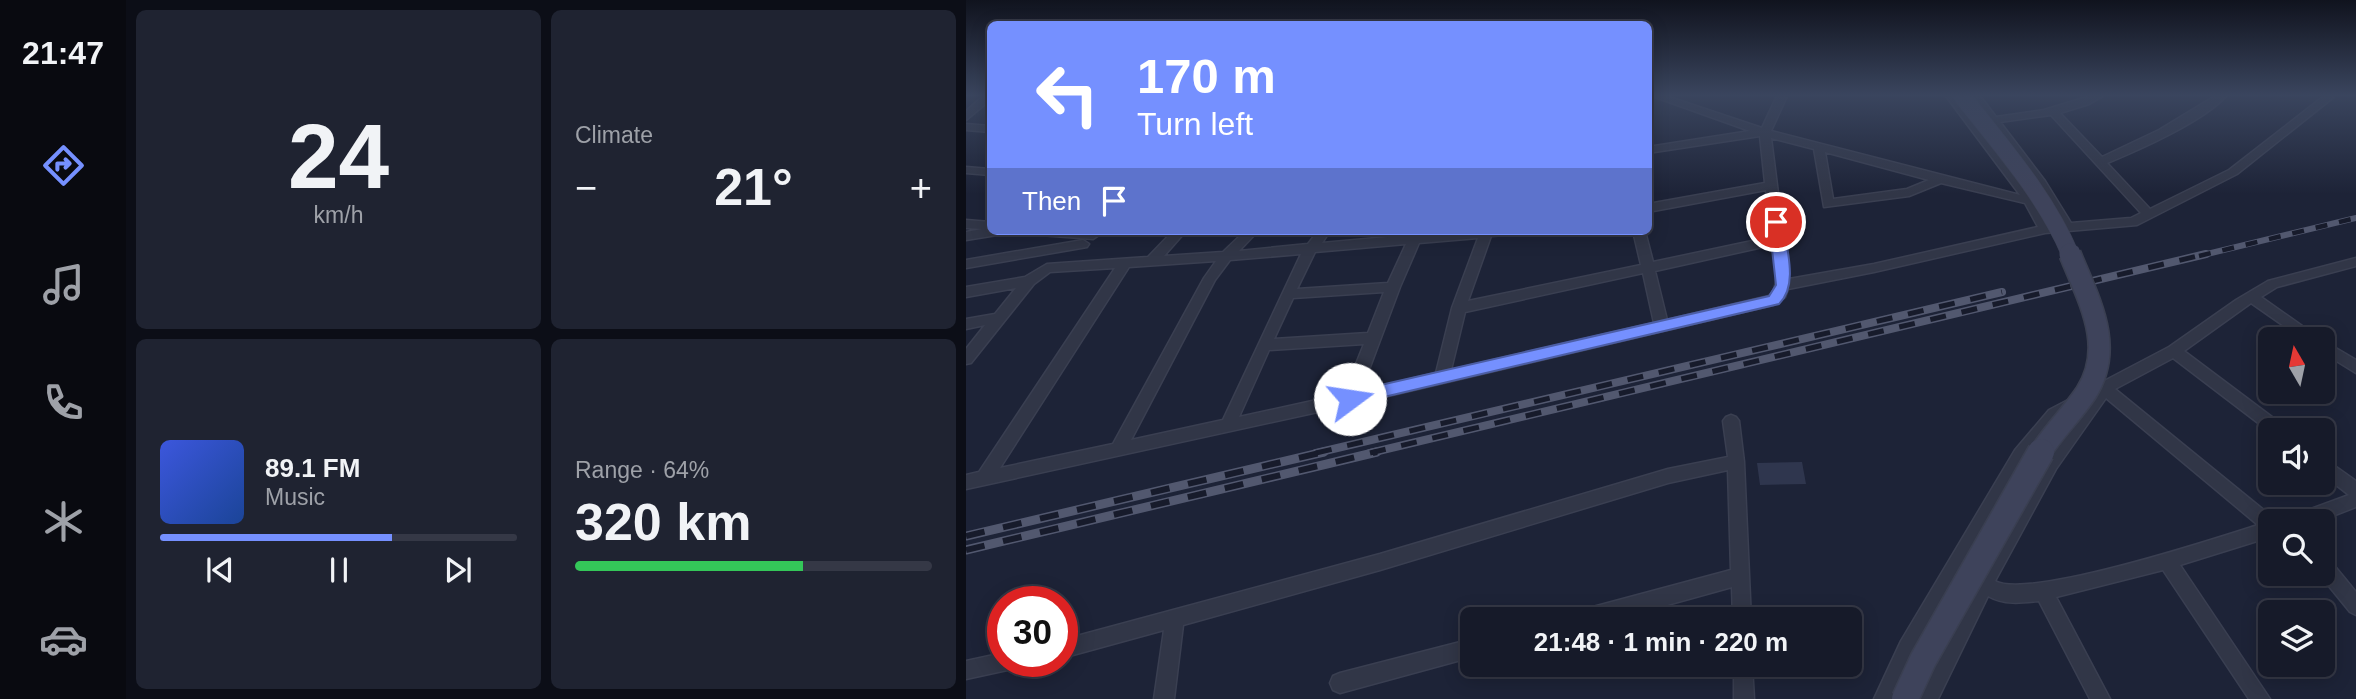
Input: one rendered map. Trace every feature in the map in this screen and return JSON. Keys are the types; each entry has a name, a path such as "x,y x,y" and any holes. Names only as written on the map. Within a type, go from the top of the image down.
{"street":[{"path":"1753,129 2030,201 2052,199"},
{"path":"966,482 1350,399 1761,305 1773,300 1780,294 1783,285 1765,133 1767,129"},
{"path":"1975,129 2030,201 2045,229"},
{"path":"1905,699 1923,660 2022,482 2046,443 2087,390 2099,359 2101,344 2094,312 2062,236 2031,184 1988,129"},
{"path":"2000,129 2052,199 2068,228"},
{"path":"2070,129 2149,215"},
{"path":"2101,161 2130,150 2169,129"},
{"path":"1783,285 1874,268 2045,229 2113,226 2149,215 2233,172 2288,129"},
{"path":"1652,149 1765,133"},
{"path":"1819,146 1828,204 1909,192 1940,178"},
{"path":"966,170 987,172"},
{"path":"1652,207 1772,185"},
{"path":"966,223 987,226"},
{"path":"966,236 987,233"},
{"path":"1151,262 1176,235"},
{"path":"1118,449 1210,278 1226,256 1248,235"},
{"path":"1228,425 1287,294 1311,248 1321,235"},
{"path":"966,358 1028,281 1047,268 1226,256 1417,235"},
{"path":"1350,399 1372,338 1417,235"},
{"path":"1442,377 1459,308 1485,235"},
{"path":"1640,235 1662,326"},
{"path":"966,264 1091,237"},
{"path":"1060,266 1091,237"},
{"path":"1459,308 1777,240"},
{"path":"1884,699 1955,567 2039,430 2054,414 2174,351 2273,284 2356,262"},
{"path":"985,477 1125,263"},
{"path":"966,292 1028,281"},
{"path":"1287,294 1393,287"},
{"path":"2251,297 2296,327"},
{"path":"966,324 998,318"},
{"path":"1264,345 1372,338"},
{"path":"2174,351 2263,418"},
{"path":"2335,353 2355,365"},
{"path":"2105,389 2258,517"},
{"path":"1895,675 1928,699 2044,475 2079,420 2105,389"},
{"path":"1731,421 1736,462 1741,607"},
{"path":"1078,645 1380,562 1668,476 1736,462"},
{"path":"2335,474 2356,491"},
{"path":"2331,509 2356,500"},
{"path":"1955,567 1985,587 2016,595 2043,592 2167,561 2258,531"},
{"path":"2167,561 2260,699"},
{"path":"1625,607 1740,576"},
{"path":"2335,580 2356,606"},
{"path":"2043,592 2100,699"},
{"path":"1164,699 1175,618"},
{"path":"1340,683 1460,651"},
{"path":"966,670 987,666"},
{"path":"1743,677 1744,699"}],"building":[{"path":"1802,462 1806,484 1760,485 1757,463"}],"railway":[{"path":"2199,256 2356,218"},
{"path":"1370,453 2206,254"},
{"path":"1316,453 2002,292"},
{"path":"966,536 1324,452"},
{"path":"966,550 1377,452"}],"route":[{"path":"1350,399 1761,305 1780,294 1783,285 1776,222"}]}
